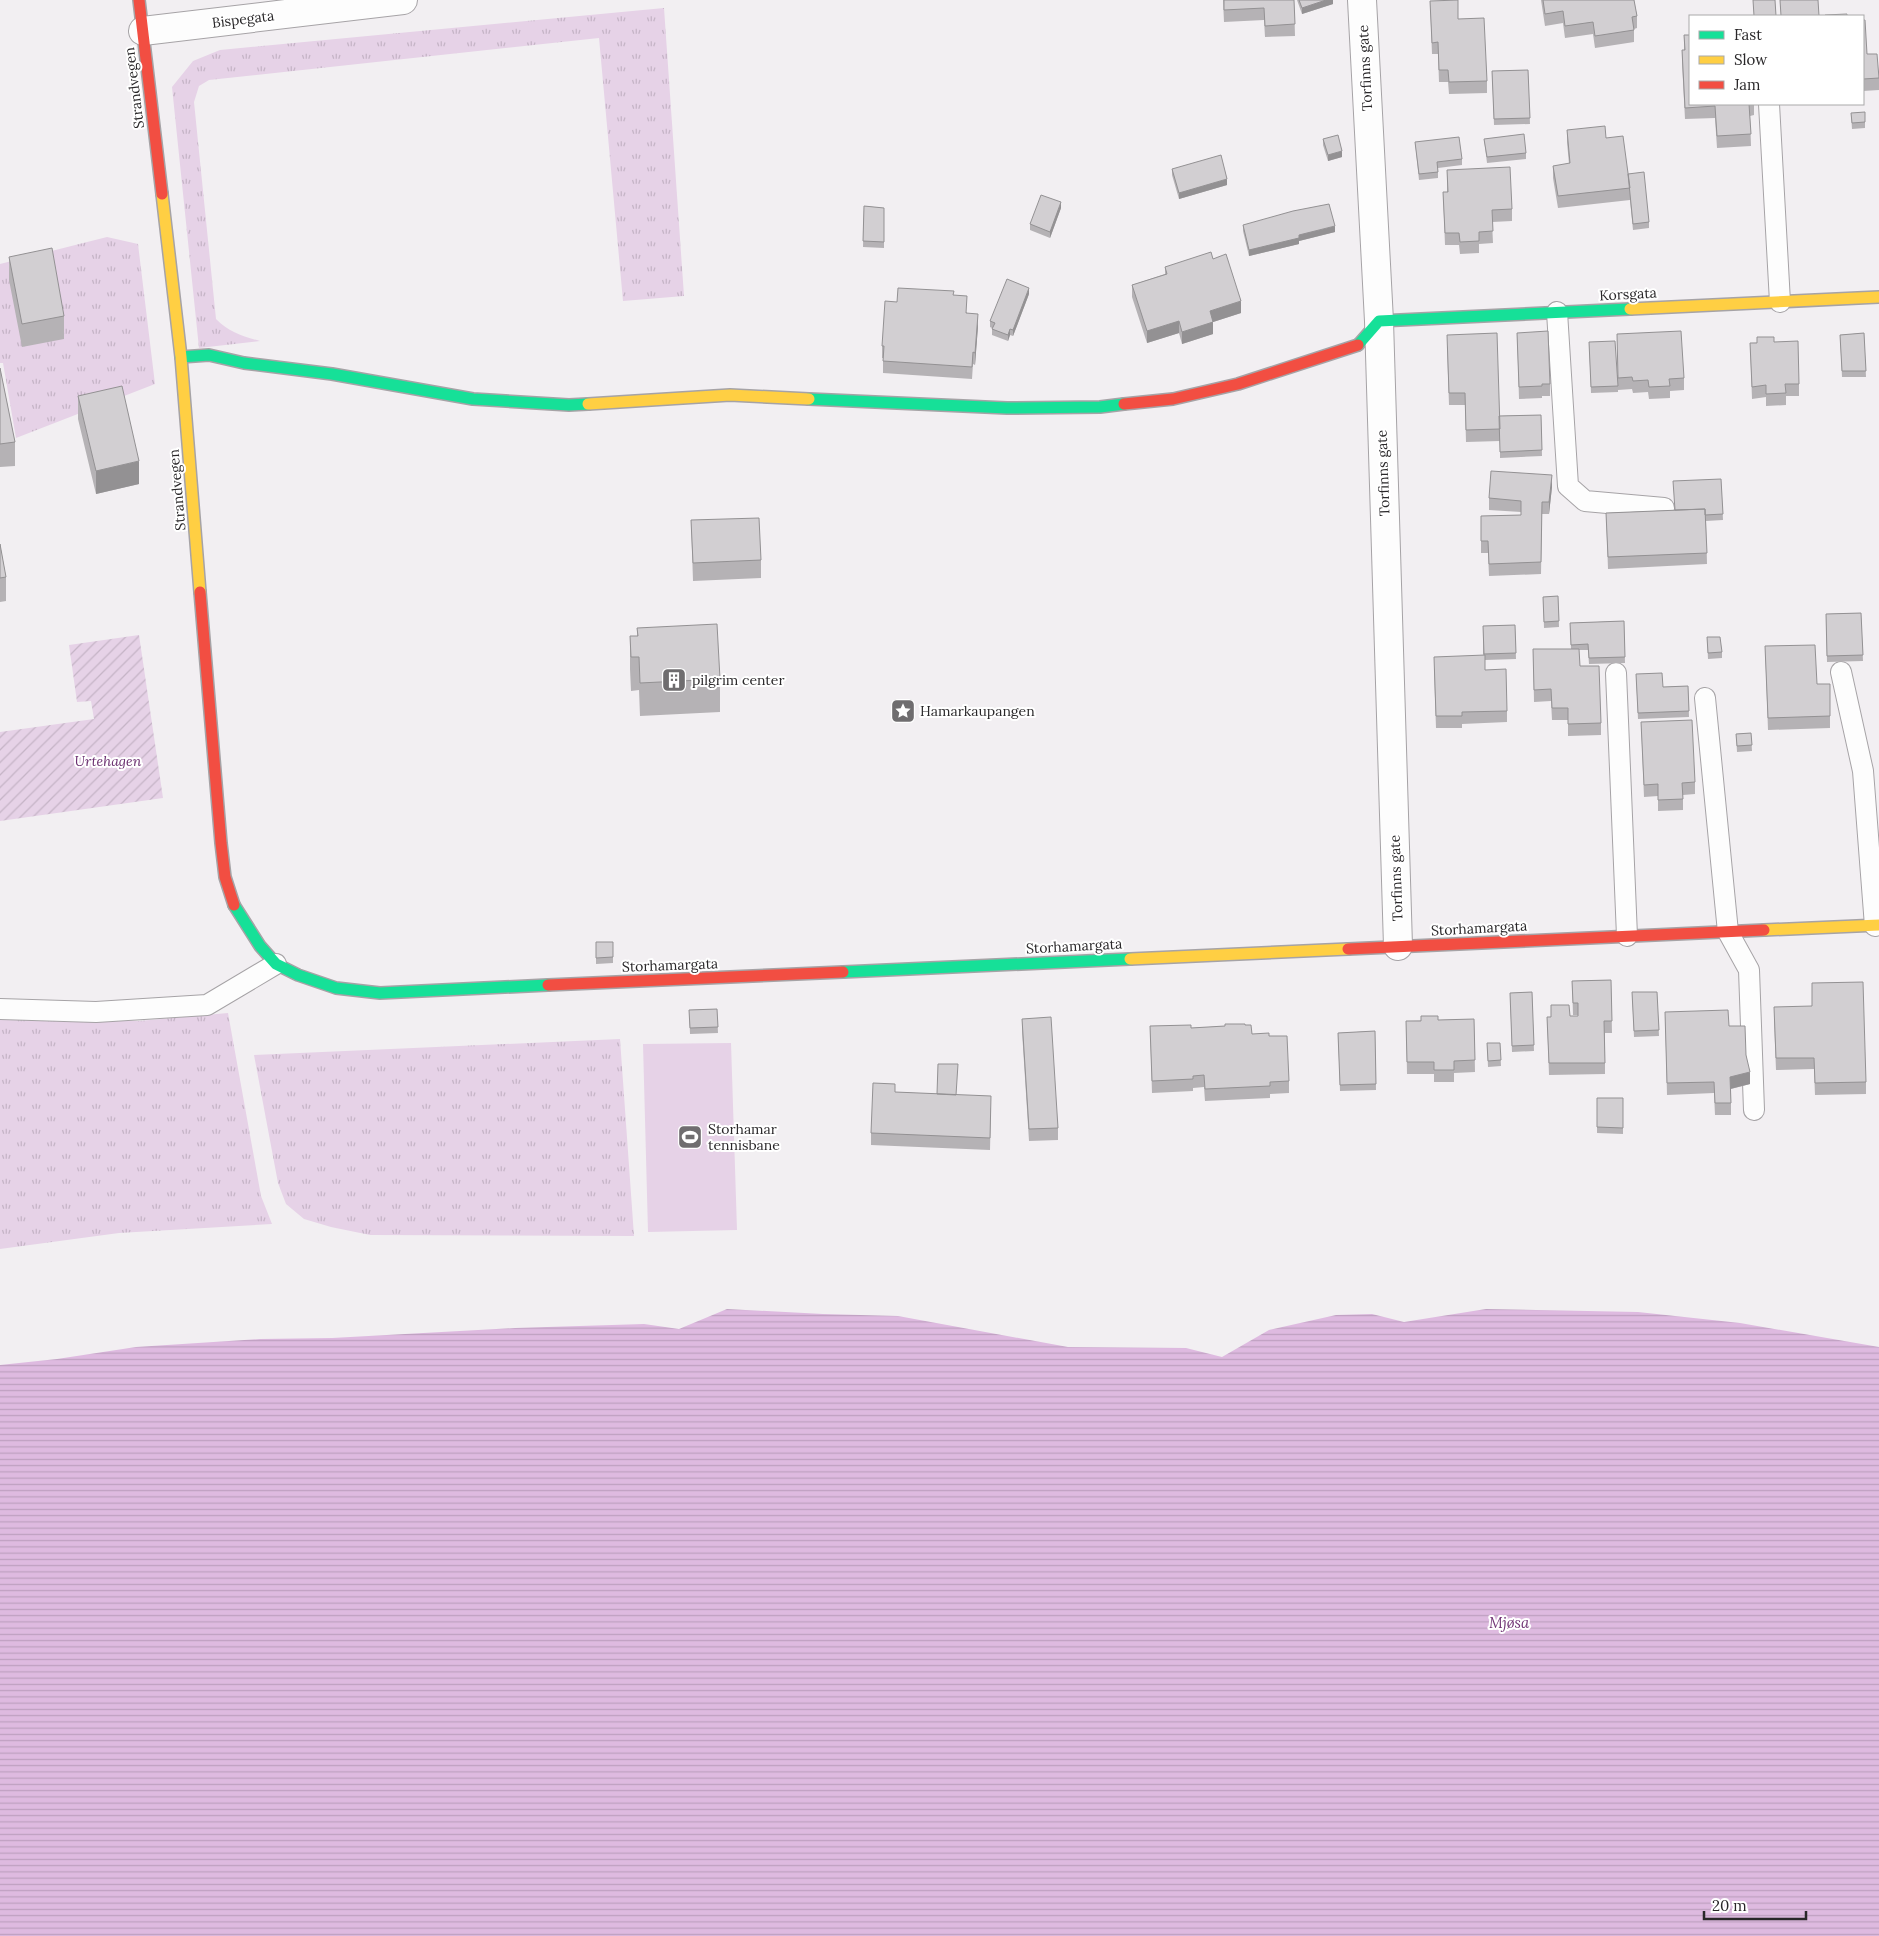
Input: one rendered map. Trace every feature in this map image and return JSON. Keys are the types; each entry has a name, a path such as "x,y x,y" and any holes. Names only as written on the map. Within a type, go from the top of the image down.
{"main road":[{"name":"Strandvegen","path":"139,0 181,357 225,877 236,908 260,946 276,964"},
{"name":"Korsgata","path":"1378,321 1879,297"},
{"path":"181,357 209,355 244,363 332,374 473,399 569,405 730,395 1007,408 1100,408 1173,399 1238,384 1300,365 1358,344 1378,321"},
{"name":"Storhamargata","path":"276,964 336,988 380,994 1398,946 1877,926"}],"street":[{"name":"Bispegata","path":"143,31 403,0"},
{"name":"Torfinns gate","path":"1362,0 1378,321 1398,946"}],"lane":[{"path":"1769,105 1780,302"},
{"path":"1557,312 1568,486 1585,501 1664,508"},
{"path":"1616,672 1627,936"},
{"path":"1841,672 1863,772 1877,926"},
{"path":"1705,698 1728,932 1749,970 1754,1110"},
{"path":"0,1009 96,1012 208,1005 276,964"}],"green space":[{"path":"664,8 684,296 623,301 599,38 209,80 199,86 194,102 216,319 236,333 260,341 199,348 172,87 193,61 220,50"},
{"path":"107,237 138,244 155,384 16,438 3,363 0,363 0,264"},
{"name":"Urtehagen","path":"139,635 163,798 0,821 0,732 94,719 91,701 77,702 69,645"},
{"path":"228,1013 261,1196 272,1224 119,1233 0,1249 0,1020 139,1021"},
{"path":"620,1039 634,1236 370,1235 304,1219 286,1204 278,1183 254,1055"},
{"name":"Storhamar tennisbane","path":"731,1043 737,1230 648,1232 643,1044"}],"water":[{"name":"Mjøsa","path":"727,1309 898,1316 1068,1347 1186,1348 1222,1357 1269,1330 1336,1315 1372,1314 1404,1322 1486,1309 1638,1312 1740,1323 1879,1347 1879,1936 0,1936 0,1365 57,1359 136,1347 260,1339 332,1338 515,1328 644,1324 679,1329"}],"building":[{"path":"1224,0 1294,0 1295,24 1265,26 1264,8 1224,10"},
{"path":"1299,0 1326,0 1302,8"},
{"path":"1458,0 1458,19 1484,18 1487,81 1449,82 1448,70 1439,70 1438,42 1432,43 1430,1"},
{"path":"1543,0 1634,0 1637,16 1632,17 1634,30 1595,36 1593,22 1565,26 1563,11 1545,14"},
{"path":"1753,0 1775,0 1776,15 1754,15"},
{"path":"1780,0 1818,0 1819,15 1781,15"},
{"path":"1864,20 1867,54 1877,54 1879,78 1864,79"},
{"path":"1684,35 1689,35 1689,105 1749,105 1751,134 1717,136 1715,106 1685,108 1682,50 1685,50"},
{"path":"1528,70 1530,118 1494,119 1492,71"},
{"path":"1865,112 1865,122 1852,123 1851,113"},
{"path":"1605,126 1606,138 1623,136 1630,188 1558,196 1553,166 1570,163 1567,130"},
{"path":"1524,134 1526,153 1487,157 1484,139"},
{"path":"1338,135 1342,151 1328,155 1323,139"},
{"path":"1459,137 1462,159 1437,162 1438,172 1419,174 1415,142"},
{"path":"1221,155 1227,179 1179,193 1172,169"},
{"path":"1510,167 1512,209 1492,210 1493,231 1479,232 1479,241 1460,242 1459,233 1445,233 1443,192 1448,192 1447,170"},
{"path":"1644,172 1649,222 1633,224 1628,174"},
{"path":"1041,195 1061,202 1050,232 1030,224"},
{"path":"1329,204 1335,226 1299,235 1299,238 1249,250 1243,225 1293,211"},
{"path":"864,206 884,208 884,242 863,241"},
{"path":"52,248 64,316 22,324 9,257"},
{"path":"1211,252 1213,259 1226,254 1241,301 1210,311 1213,322 1182,332 1179,321 1147,331 1132,285 1167,274 1165,267"},
{"path":"1007,279 1029,288 1013,330 1010,329 1008,335 992,329 995,323 990,321"},
{"path":"898,288 954,291 953,295 967,296 966,313 978,314 972,367 883,361 885,301 897,302"},
{"path":"1548,331 1550,384 1519,387 1517,333"},
{"path":"1681,331 1684,378 1669,379 1670,386 1649,387 1648,380 1633,381 1632,377 1618,378 1617,334"},
{"path":"1497,333 1500,429 1466,430 1465,393 1449,393 1447,335"},
{"path":"1864,333 1866,371 1842,371 1840,335"},
{"path":"1757,337 1774,337 1774,342 1798,341 1799,384 1785,384 1786,393 1766,394 1766,385 1752,387 1750,343 1757,343"},
{"path":"1615,341 1618,386 1591,387 1589,342"},
{"path":"0,368 15,442 0,444"},
{"path":"122,386 139,461 96,471 78,396"},
{"path":"1541,415 1542,450 1500,452 1499,416"},
{"path":"1491,471 1552,475 1549,502 1542,502 1541,562 1489,564 1488,541 1481,541 1481,516 1521,515 1521,501 1489,498"},
{"path":"1721,479 1723,514 1705,515 1705,509 1675,510 1673,481"},
{"path":"1705,509 1707,553 1608,557 1606,513"},
{"path":"759,518 761,560 693,563 691,520"},
{"path":"0,544 6,577 0,578"},
{"path":"1558,596 1559,621 1544,622 1543,597"},
{"path":"1861,613 1863,655 1827,656 1826,614"},
{"path":"1624,621 1625,657 1589,658 1588,644 1571,645 1570,623"},
{"path":"717,624 720,679 640,683 639,657 631,657 630,636 638,636 637,628"},
{"path":"1515,625 1516,653 1484,654 1483,626"},
{"path":"1707,637 1720,637 1722,652 1708,653"},
{"path":"1815,645 1817,684 1830,684 1830,716 1768,718 1765,646"},
{"path":"1533,649 1579,649 1580,666 1599,666 1601,723 1568,724 1568,708 1552,708 1551,689 1534,690"},
{"path":"1485,655 1485,670 1506,669 1507,711 1462,712 1462,716 1436,716 1434,657"},
{"path":"1662,673 1663,687 1688,686 1689,711 1638,713 1636,674"},
{"path":"1692,720 1695,782 1682,783 1683,799 1658,800 1658,784 1644,785 1641,722"},
{"path":"1751,733 1752,745 1737,746 1736,734"},
{"path":"596,942 613,942 613,957 596,958"},
{"path":"1611,980 1612,1021 1604,1021 1605,1063 1549,1063 1547,1017 1551,1017 1551,1005 1569,1005 1570,1016 1578,1016 1578,1003 1573,1003 1572,981"},
{"path":"1863,982 1866,1082 1815,1083 1814,1058 1776,1058 1774,1007 1812,1006 1812,983"},
{"path":"1532,992 1534,1045 1512,1046 1510,993"},
{"path":"1632,992 1657,992 1659,1030 1634,1031"},
{"path":"717,1009 718,1027 690,1028 689,1010"},
{"path":"1728,1010 1729,1026 1745,1026 1746,1055 1750,1072 1730,1077 1731,1103 1715,1103 1714,1082 1667,1083 1665,1012"},
{"path":"1421,1016 1438,1016 1438,1020 1474,1019 1475,1060 1454,1061 1454,1070 1434,1070 1434,1062 1407,1062 1406,1021 1421,1021"},
{"path":"1051,1017 1058,1128 1029,1129 1022,1019"},
{"path":"1225,1024 1251,1025 1252,1034 1269,1033 1269,1036 1287,1036 1289,1081 1270,1082 1270,1086 1205,1089 1204,1075 1193,1076 1193,1079 1152,1081 1150,1026 1191,1025 1191,1028 1225,1026"},
{"path":"1375,1031 1376,1084 1340,1085 1338,1033"},
{"path":"1487,1043 1500,1043 1501,1060 1488,1061"},
{"path":"938,1064 958,1064 956,1095 937,1094"},
{"path":"873,1083 895,1084 895,1092 991,1096 990,1138 871,1133"},
{"path":"1597,1098 1623,1098 1623,1128 1597,1127"}],"traffic: fast":[{"path":"1358,345 1379,321 1630,309"},
{"path":"181,357 209,355 244,363 332,374 473,399 569,405 588,404"},
{"path":"809,399 1007,408 1100,407 1124,404"},
{"path":"234,905 260,946 276,964 298,975 336,988 380,993 548,985"},
{"path":"843,972 1130,959"}],"traffic: slow":[{"path":"162,194 181,357 200,592"},
{"path":"1630,309 1879,297"},
{"path":"588,404 730,395 809,399"},
{"path":"1764,930 1879,925"},
{"path":"1130,959 1348,949"}],"traffic: jam":[{"path":"139,0 162,194"},
{"path":"1124,404 1173,399 1238,384 1358,345"},
{"path":"200,592 221,843 225,877 234,905"},
{"path":"1348,949 1764,930"},
{"path":"548,985 843,972"}],"place":[{"name":"pilgrim center","path":"674,680"},
{"name":"Hamarkaupangen","path":"903,711"},
{"name":"Storhamar tennisbane","path":"690,1137"}]}
